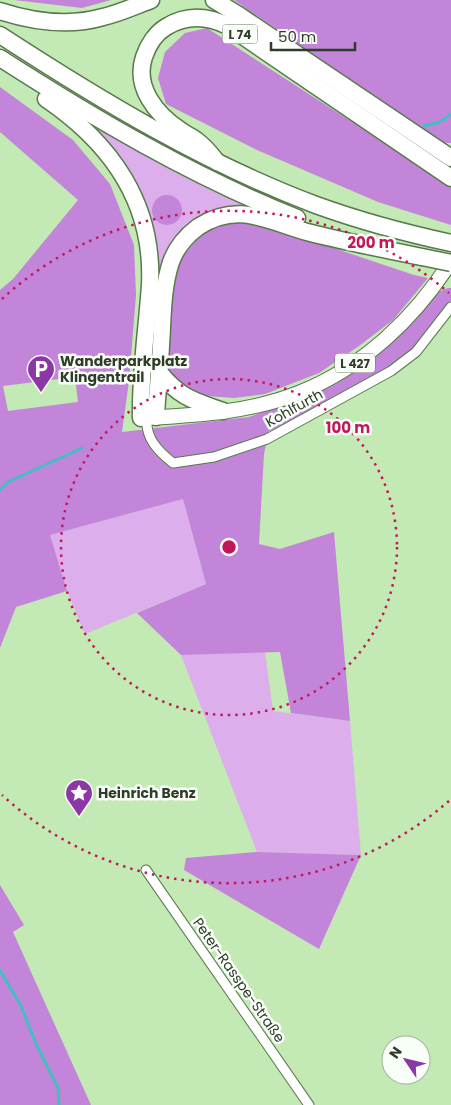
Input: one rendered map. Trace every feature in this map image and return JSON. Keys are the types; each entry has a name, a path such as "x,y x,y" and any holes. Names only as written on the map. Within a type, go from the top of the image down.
{"highway":[{"path":"0,11 24,19 65,23 103,18 151,0"},
{"name":"L 74","path":"214,0 451,158"},
{"name":"L 74","path":"217,162 196,140 162,117 148,98 143,86 142,61 155,37 167,26 191,18 210,18 228,26 451,178"},
{"name":"L 74","path":"0,35 77,84 217,162 318,205 378,225 451,243"},
{"path":"0,59 66,100 184,167 281,212 374,246"},
{"path":"0,59 24,84 61,109 90,136 117,168 135,198 148,240 150,284 148,418"},
{"path":"148,418 160,373 166,285 171,260 186,238 206,222 233,214 252,215 307,232 451,262"},
{"path":"160,373 183,396 223,411"}],"main road":[{"name":"L 427","path":"148,418 223,411 269,402 301,392 334,376 375,348 406,319 434,286 451,262"}],"street":[{"name":"Kohlfurth","path":"148,418 149,436 162,454 173,463 214,457 267,439 391,371 416,352 451,307"},
{"name":"Peter-Rasspe-Straße","path":"146,870 309,1105"}],"shaded area":[{"path":"14,0 111,0 82,8"},
{"path":"234,0 451,0 451,143 442,143"},
{"path":"207,28 451,186 451,225 378,202 257,150 166,104 158,78 165,52 185,33"},
{"path":"0,87 73,140 110,184 134,245 136,295 129,381 122,432 249,417 302,398 336,382 380,353 411,325 440,291 451,288 451,302 415,346 389,368 287,425 269,431 264,454 259,544 280,549 334,532 350,721 291,713 280,652 181,655 137,613 206,584 183,499 50,535 67,591 16,607 0,648 0,290 13,279 78,200 0,132","holes":["75,377 78,402 8,411 3,386"]},
{"path":"70,109 269,214 230,209 209,213 200,217 184,230 165,255 152,401 148,400 156,248 152,227 138,186 127,168 107,145"},
{"path":"167,195 178,199 182,210 178,221 167,225 156,221 152,210 156,199"},
{"path":"253,221 428,278 393,320 319,373 265,394 234,398 207,396 191,392 178,384 168,370 167,349 176,272 184,254 206,230 226,222"},
{"path":"183,499 206,584 85,634 67,591 49,535"},
{"path":"265,652 273,711 350,721 361,855 257,852 181,655"},
{"path":"257,852 361,855 319,949 184,870 186,858"},
{"path":"0,885 24,925 13,932 91,1105 0,1105"}],"waterway":[{"path":"424,126 440,122 451,114"},
{"path":"0,490 8,482 82,448"},
{"path":"0,970 20,1004 38,1048 58,1088 59,1105"}],"place":[{"name":"Wanderparkplatz Klingentrail","path":"41,393"},
{"name":"Heinrich Benz","path":"79,817"}]}
